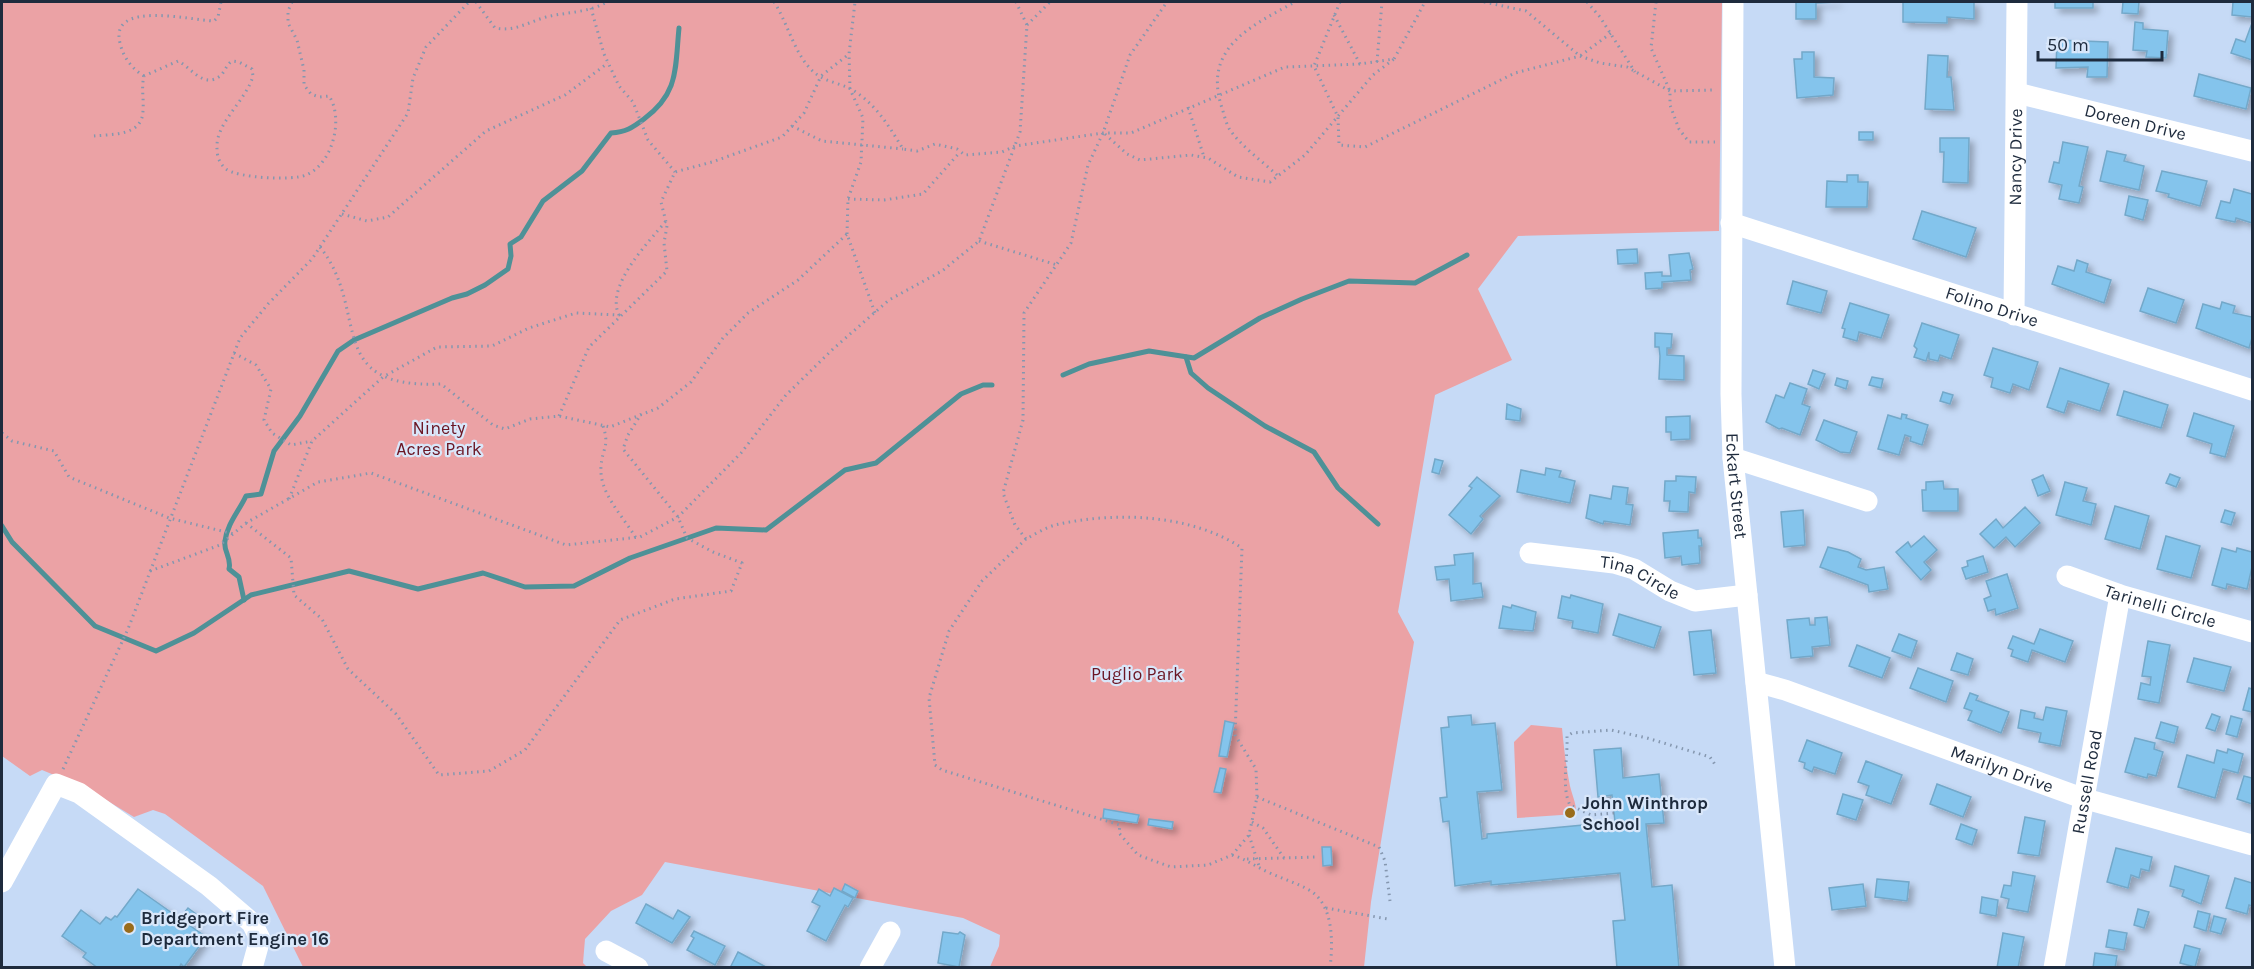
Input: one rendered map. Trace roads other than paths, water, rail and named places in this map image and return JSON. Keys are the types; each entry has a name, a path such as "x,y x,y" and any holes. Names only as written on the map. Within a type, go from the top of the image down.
{"street":[{"name":"Eckart Street","path":"1733,2 1731,223 1733,458 1785,968"},
{"name":"Nancy Drive","path":"2014,315 2018,93 2017,2"},
{"name":"Doreen Drive","path":"2018,93 2253,151"},
{"name":"Folino Drive","path":"1731,223 2253,390"},
{"path":"1733,458 1867,501"},
{"name":"Tina Circle","path":"1530,553 1614,563 1634,569 1670,591 1695,601 1747,595"},
{"name":"Tarinelli Circle","path":"2067,576 2120,595 2253,633"},
{"name":"Russell Road","path":"2054,968 2082,798 2120,595"},
{"name":"Marilyn Drive","path":"1756,682 1785,690 2082,798 2253,844"},
{"path":"2,882 56,784 88,800 209,886 252,923 260,939 252,968"},
{"path":"870,968 890,932"},
{"path":"606,951 638,968"}],"waterway":[{"path":"244,600 239,577 229,569 225,545 228,529 246,496 261,494 274,451 300,416 338,351 354,340 452,298 467,294 508,269 511,256 510,244 521,237 543,201 582,171 611,133 625,131 636,125 664,100 673,79 679,28"},
{"path":"1063,375 1089,364 1149,351 1194,358 1260,318 1349,281 1415,283 1467,255"},
{"path":"1186,357 1191,373 1208,388 1265,426 1314,452 1338,488 1378,524"},
{"path":"2,526 12,542 95,626 156,651 194,633 251,595 349,571 418,589 483,573 525,587 574,586 630,558 716,528 766,530 845,470 876,463 961,394 983,385 992,385"}],"place":[{"name":"John Winthrop School","path":"1570,813"},
{"name":"Bridgeport Fire Department Engine 16","path":"129,928"}],"park label":[{"name":"Ninety Acres Park","path":"439,438"},
{"name":"Puglio Park","path":"1137,674"}]}
